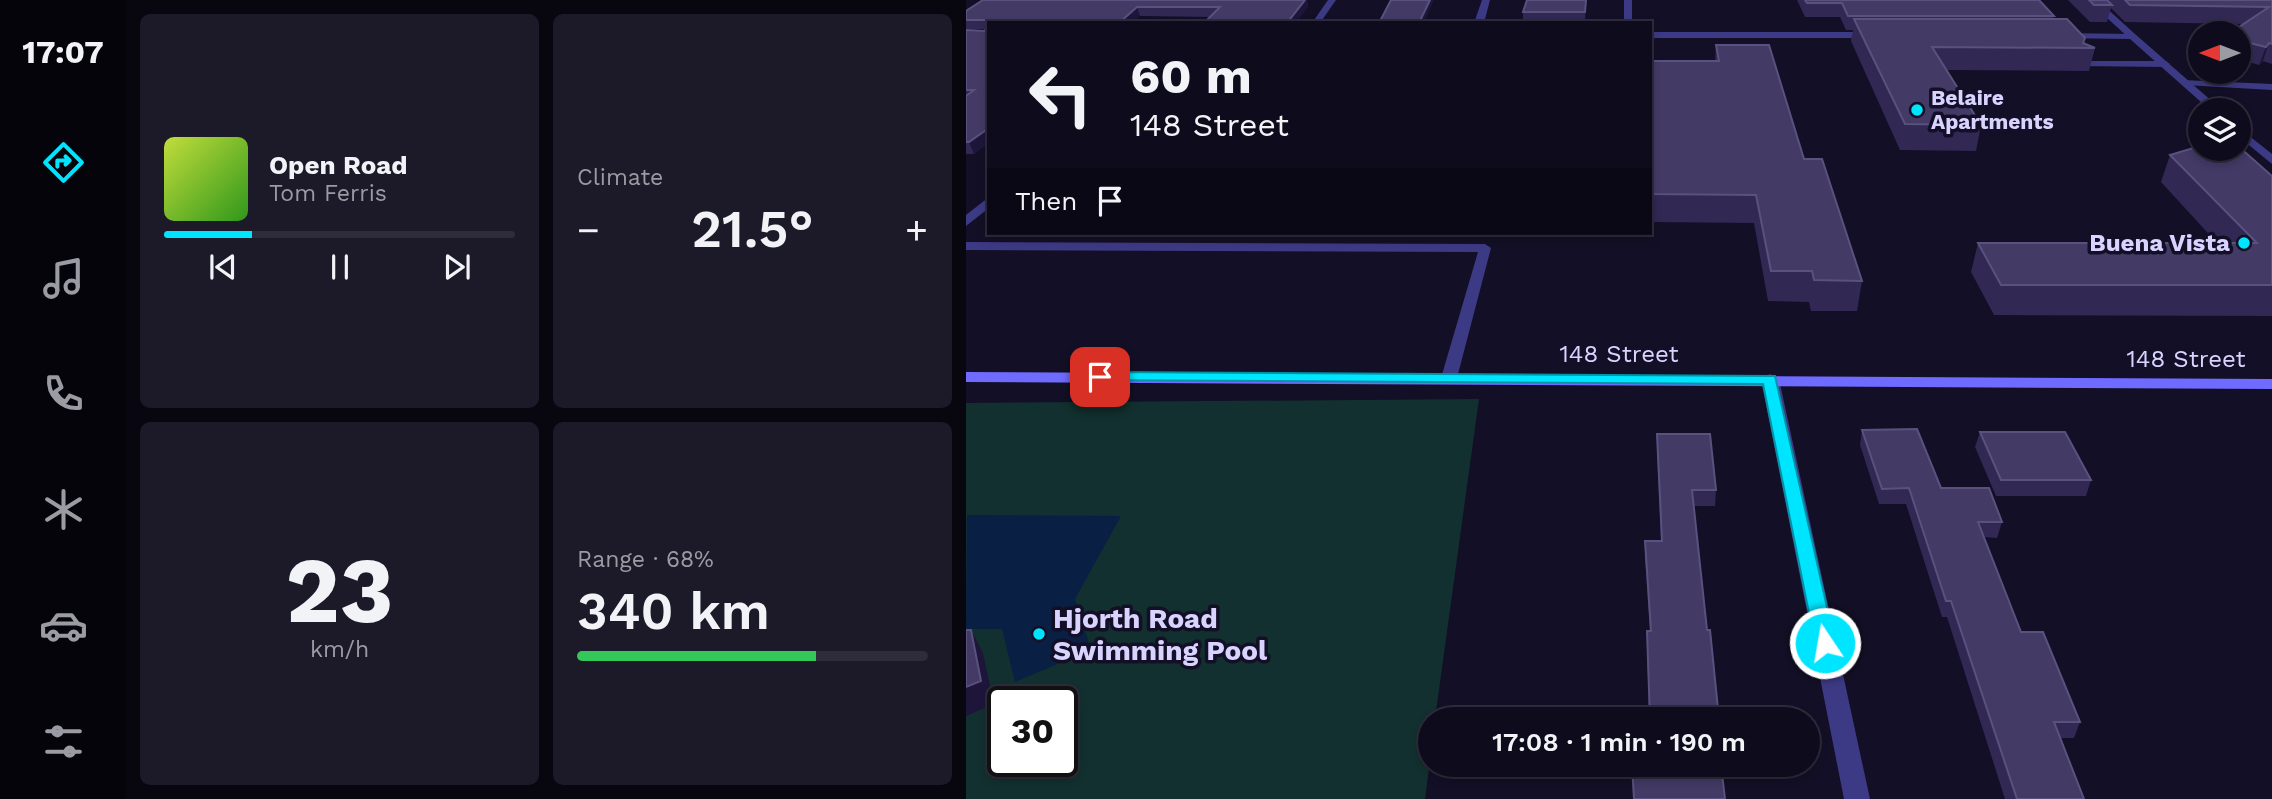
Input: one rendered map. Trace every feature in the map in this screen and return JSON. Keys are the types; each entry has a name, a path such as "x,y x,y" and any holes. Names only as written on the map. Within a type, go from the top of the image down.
{"main road":[{"name":"148 Street","path":"966,377 1770,379 2272,384"}],"street":[{"path":"1480,21 1486,0"},
{"path":"1652,35 1878,35"},
{"path":"2044,36 2132,36 2203,98"},
{"path":"2251,141 2272,160"},
{"path":"966,222 987,203"},
{"path":"1770,379 1857,799"}],"lane":[{"path":"1317,21 1332,0"},
{"path":"1628,0 1628,21"},
{"path":"2103,0 2097,4 2132,36"},
{"path":"2084,64 2165,64"},
{"path":"2185,82 2272,87"},
{"path":"966,246 1485,248 1449,378"}],"green space":[{"path":"1479,399 1437,707 1418,707 1418,777 1428,777 1425,799 966,799 966,403"}],"water":[{"path":"967,515 1121,516 1075,599 1091,650 1015,682 1002,629 966,629"}],"building":[{"path":"983,0 1305,0 1289,21 1206,21 1220,7 1137,7 1121,21 966,20 966,11"},
{"path":"1391,0 1430,0 1420,21 1380,21"},
{"path":"1527,0 1586,0 1585,12 1523,12"},
{"path":"1805,0 2039,0 2054,16 1848,16 1842,3 1807,3"},
{"path":"2089,0 2107,0 2112,5 2094,5"},
{"path":"2125,0 2272,0 2272,44 2269,43 2266,47 2251,43 2251,21 2248,21 2269,7 2130,5"},
{"path":"1854,19 2067,19 2085,38 2083,43 2095,48 1932,47 1981,125 1905,124"},
{"path":"987,25 987,129 966,142 966,96 974,90 966,90 966,30 985,31"},
{"path":"1716,45 1769,45 1804,159 1822,159 1862,281 1814,280 1812,271 1771,271 1756,195 1652,194 1652,61 1719,61"},
{"path":"2188,150 2188,161 2251,161 2251,157 2272,176 2272,285 2001,285 1978,243 2257,243 2170,155"},
{"path":"1917,429 1941,488 1989,488 2002,522 1978,522 2021,632 2043,632 2080,722 2054,722 2084,799 2017,799 1951,601 1946,601 1909,488 1882,489 1862,430"},
{"path":"1980,432 2065,432 2091,480 2001,480"},
{"path":"1657,434 1710,434 1716,490 1692,490 1718,707 1650,707 1647,631 1651,631 1645,541 1662,541"},
{"path":"966,630 971,630 981,681 966,687"},
{"path":"1633,777 1722,777 1725,799 1634,799"}],"place":[{"name":"Belaire Apartments","path":"1917,110"},
{"name":"Buena Vista","path":"2244,243"},
{"name":"Hjorth Road Swimming Pool","path":"1039,634"}],"route":[{"path":"1100,377 1770,379 1825,643"}]}
